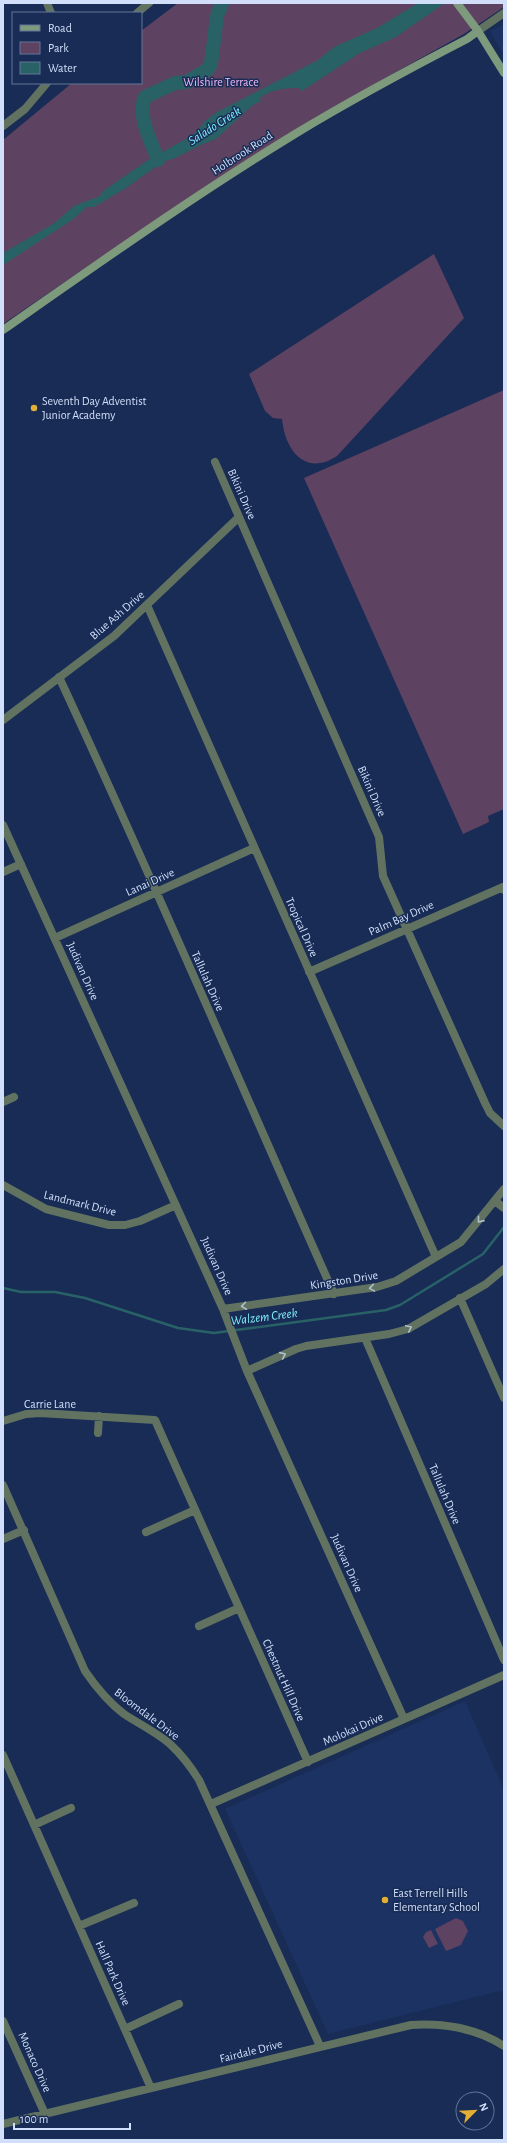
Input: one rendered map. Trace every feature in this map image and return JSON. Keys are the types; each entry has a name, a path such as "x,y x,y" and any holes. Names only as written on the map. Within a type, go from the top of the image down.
{"street":[{"path":"138,12 149,3"},
{"path":"456,3 478,31 504,73"},
{"name":"Holbrook Road","path":"3,330 294,134 374,87 467,39 504,13"},
{"path":"3,126 25,109 46,84"},
{"name":"Bikini Drive","path":"215,462 379,837 383,876 485,1103 490,1113 504,1126"},
{"name":"Blue Ash Drive","path":"3,720 114,636 239,517"},
{"name":"Tropical Drive","path":"147,605 436,1257"},
{"name":"Tallulah Drive","path":"59,677 123,816 155,893 334,1294"},
{"name":"Judivan Drive","path":"3,825 223,1309 247,1371 404,1719"},
{"name":"Lanai Drive","path":"55,938 254,848"},
{"path":"3,872 21,864"},
{"name":"Palm Bay Drive","path":"309,972 503,889"},
{"path":"3,1102 14,1097"},
{"name":"Landmark Drive","path":"3,1185 46,1209 109,1225 125,1225 140,1221 176,1205"},
{"name":"Kingston Drive","path":"223,1309 334,1294 387,1285 461,1242 504,1189"},
{"path":"495,1200 504,1208"},
{"path":"247,1371 296,1349 365,1338 408,1329 486,1284 504,1269"},
{"path":"460,1298 504,1398"},
{"name":"Tallulah Drive","path":"365,1338 504,1660"},
{"name":"Carrie Lane","path":"3,1420 26,1414 40,1413 155,1420"},
{"path":"98,1433 99,1416"},
{"name":"Chestnut Hill Drive","path":"155,1420 308,1762"},
{"name":"Bloomdale Drive","path":"3,1485 79,1657 93,1683 112,1704 160,1736 182,1756 199,1780 320,2046"},
{"path":"146,1532 195,1510"},
{"path":"3,1539 24,1530"},
{"path":"199,1626 239,1608"},
{"name":"Molokai Drive","path":"211,1804 504,1675"},
{"name":"Hall Park Drive","path":"3,1755 151,2088"},
{"path":"34,1825 71,1808"},
{"path":"79,1926 134,1903"},
{"path":"124,2029 179,2004"},
{"name":"Monaco Drive","path":"3,2021 45,2114"},
{"name":"Fairdale Drive","path":"3,2124 394,2028 426,2024 457,2027 472,2030 504,2046"}],"shaded area":[{"path":"504,24 504,56 490,31"},
{"name":"East Terrell Hills Elementary School","path":"465,1701 504,1790 504,1990 328,2034 225,1809"}],"green space":[{"name":"Wilshire Terrace","path":"178,3 504,3 504,7 464,34 385,78 94,262 3,324 3,140 71,84 142,84 142,30"},
{"path":"434,254 464,318 337,456 326,462 306,462 292,450 287,441 282,419 273,418 265,411 249,374"},
{"path":"504,390 504,809 488,816 489,822 463,834 304,478"},
{"path":"456,1918 463,1921 468,1931 461,1945 446,1951 435,1929"},
{"path":"431,1930 438,1944 429,1948 423,1937 426,1932"}],"water":[{"name":"Salado Creek","path":"418,3 445,3 396,37 360,53 302,91 299,88 284,89 273,91 264,95 260,98 261,101 253,105 216,139 173,159 164,161 126,188 94,207 87,207 72,220 3,265 3,253 53,224 74,206 100,196 103,191 148,160 193,135 205,121 217,112 318,60 334,47 377,28"}],"waterway":[{"path":"158,160 144,120 143,104 145,97 175,83 187,82 207,70 211,64 217,16 222,3"},
{"name":"Walzem Creek","path":"3,1288 21,1292 55,1292 85,1298 178,1328 214,1333 386,1310 400,1305 483,1254 504,1227"}],"place":[{"name":"Seventh Day Adventist Junior Academy","path":"34,408"},
{"name":"East Terrell Hills Elementary School","path":"385,1900"}]}
